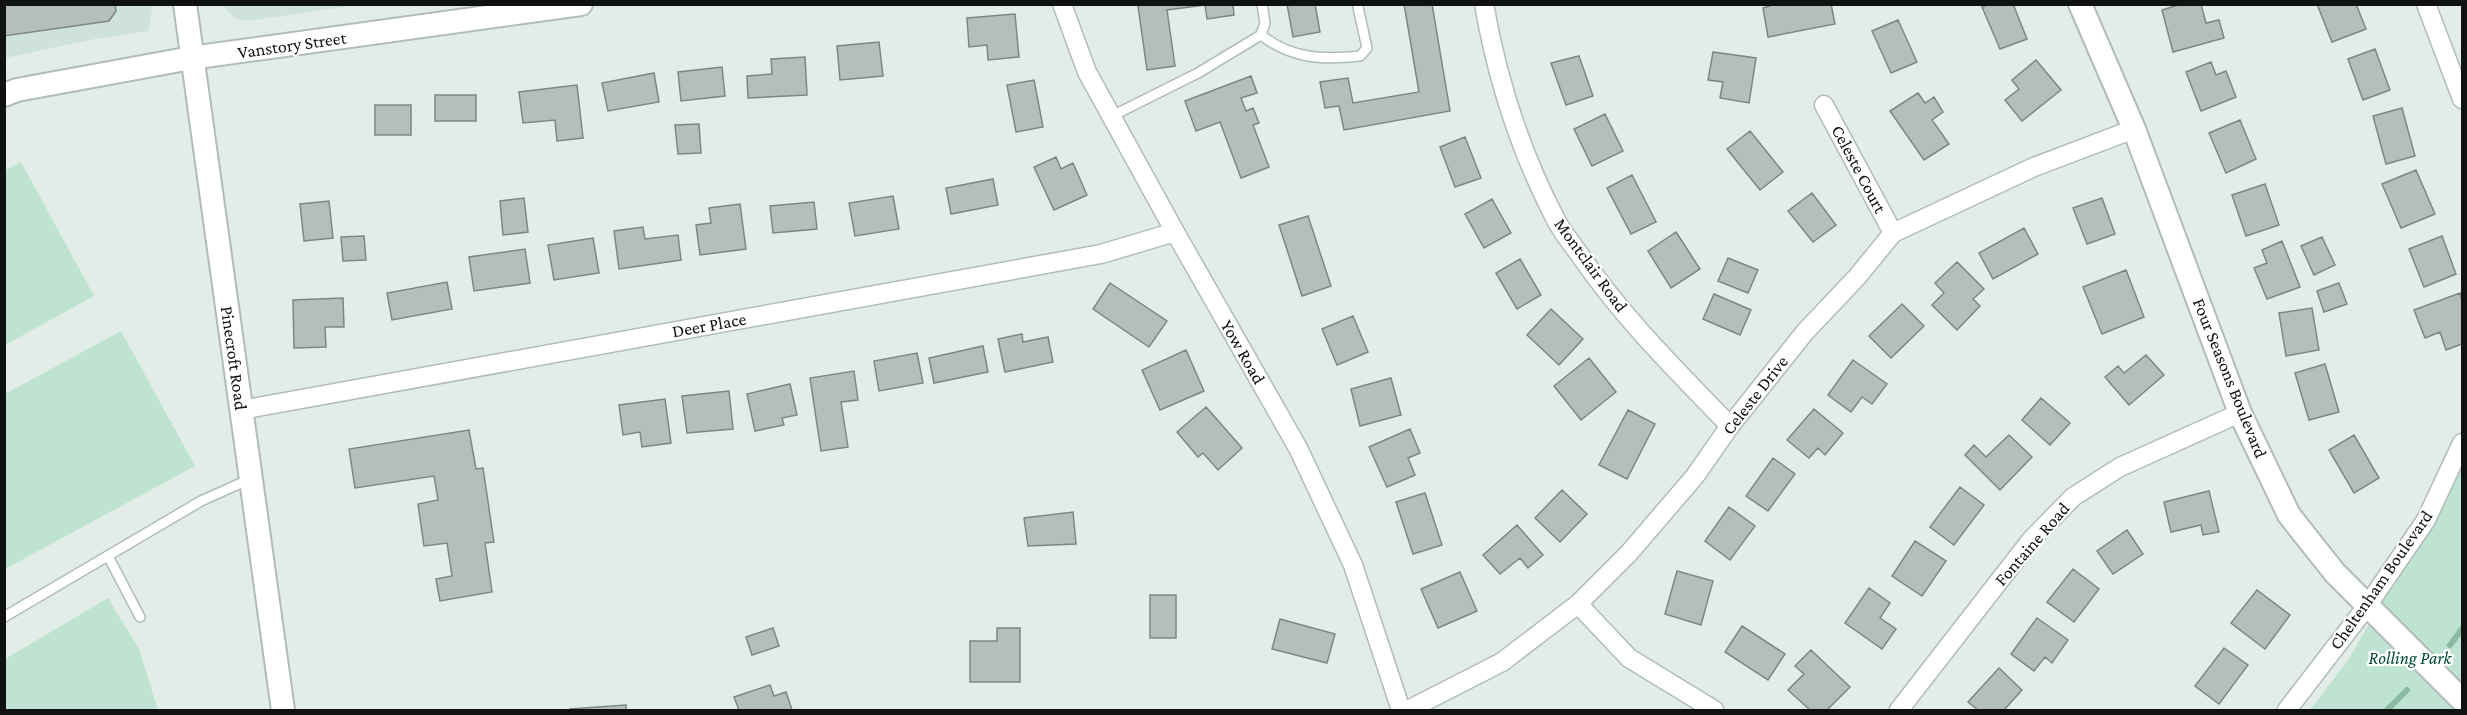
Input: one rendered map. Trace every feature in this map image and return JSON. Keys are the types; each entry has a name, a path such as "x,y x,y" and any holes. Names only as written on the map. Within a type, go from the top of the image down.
{"street":[{"name":"Pinecroft Road","path":"185,4 283,711"},
{"name":"Vanstory Street","path":"4,95 16,90 191,58 581,4"},
{"name":"Yow Road","path":"1062,4 1087,72 1298,448 1353,566 1401,711"},
{"name":"Montclair Road","path":"1484,4 1490,39 1520,143 1557,222 1599,283 1652,346 1730,426"},
{"name":"Four Seasons Boulevard","path":"2080,4 2134,129 2240,413 2289,514 2336,573 2463,700"},
{"path":"2426,4 2463,99"},
{"name":"Celeste Court","path":"1824,105 1893,233"},
{"name":"Celeste Drive","path":"1408,711 1502,662 1578,604 1629,553 1695,476 1730,426 1805,332 1857,277 1893,233 2034,167 2134,129"},
{"name":"Deer Place","path":"241,410 1101,254 1175,232"},
{"name":"Fontaine Road","path":"1899,711 2031,540 2073,497 2120,467 2240,413"},
{"name":"Cheltenham Boulevard","path":"2287,711 2367,606 2427,520 2463,443"},
{"path":"1578,604 1629,658 1714,711"}],"lane":[{"path":"1112,116 1198,73 1261,35 1265,23 1262,4"},
{"path":"1261,35 1277,47 1292,53 1332,59 1360,56 1367,48 1358,7"},
{"path":"4,617 201,501 250,479"},
{"path":"108,556 140,617"}],"shaded area":[{"path":"5,5 152,5 152,8 149,31 95,39 5,58"},
{"path":"224,5 356,5 255,20 238,20 228,12"}],"green space":[{"path":"21,162 94,296 5,345 5,170"},
{"path":"121,331 195,466 5,569 5,394"},
{"name":"Rolling Park","path":"2462,467 2462,710 2310,710 2348,660"},
{"path":"108,598 139,649 158,710 5,710 5,659"}],"building":[{"path":"4,4 115,4 116,11 109,21 4,36"},
{"path":"1147,4 1233,4 1234,15 1207,19 1205,5 1167,10 1175,66 1147,70 1138,6"},
{"path":"1287,4 1315,4 1320,32 1293,37"},
{"path":"1404,4 1432,4 1450,111 1344,130 1339,106 1325,108 1320,82 1348,78 1353,103 1419,92"},
{"path":"1776,4 1831,4 1835,24 1768,37 1763,8"},
{"path":"1990,4 2013,4 2027,39 2000,49 1982,7"},
{"path":"2181,4 2201,4 2206,23 2219,20 2224,38 2173,52 2162,10"},
{"path":"2317,4 2356,4 2366,29 2332,42"},
{"path":"1015,14 1019,57 988,60 987,45 969,47 967,18"},
{"path":"1898,20 1917,62 1891,73 1872,31"},
{"path":"879,42 883,76 840,80 837,46"},
{"path":"2375,49 2390,90 2363,100 2348,59"},
{"path":"1713,52 1756,58 1749,103 1720,98 1723,82 1708,80"},
{"path":"1579,56 1593,96 1566,105 1551,63"},
{"path":"805,57 807,95 748,98 747,76 772,74 771,59"},
{"path":"2036,60 2061,90 2022,121 2005,100 2019,89 2012,80"},
{"path":"2211,62 2216,75 2226,71 2236,97 2201,111 2186,72"},
{"path":"722,67 725,96 681,101 678,72"},
{"path":"654,73 659,102 608,111 602,83"},
{"path":"1251,76 1257,93 1241,98 1246,111 1253,108 1259,123 1253,125 1269,167 1241,178 1220,122 1196,131 1185,101"},
{"path":"1034,80 1043,127 1016,132 1007,85"},
{"path":"577,85 583,138 557,141 555,120 523,123 519,92"},
{"path":"1918,93 1925,103 1934,97 1943,112 1932,120 1949,144 1924,160 1890,111"},
{"path":"435,95 476,95 476,121 435,121"},
{"path":"375,105 411,105 411,135 375,135"},
{"path":"2402,108 2415,156 2386,164 2373,116"},
{"path":"1605,114 1623,151 1592,166 1574,129"},
{"path":"2240,120 2256,159 2226,173 2209,133"},
{"path":"699,124 701,153 678,154 675,125"},
{"path":"1750,131 1783,172 1760,190 1727,149"},
{"path":"1465,137 1481,178 1455,187 1440,147"},
{"path":"1056,157 1061,169 1073,163 1087,195 1054,210 1034,167"},
{"path":"2416,170 2435,214 2401,228 2382,184"},
{"path":"1632,175 1656,222 1631,234 1607,188"},
{"path":"993,179 998,205 951,214 946,188"},
{"path":"2265,184 2279,225 2246,236 2232,195"},
{"path":"1812,193 1836,225 1813,242 1788,211"},
{"path":"893,196 899,229 855,236 849,203"},
{"path":"524,198 528,232 503,235 500,201"},
{"path":"2102,198 2115,234 2087,244 2073,208"},
{"path":"1492,199 1511,233 1484,248 1465,214"},
{"path":"329,201 333,238 304,241 300,204"},
{"path":"814,202 817,229 773,233 770,206"},
{"path":"740,204 746,249 700,255 696,225 711,223 709,208"},
{"path":"1308,216 1331,286 1302,296 1279,225"},
{"path":"643,227 645,239 678,235 681,260 619,269 614,231"},
{"path":"2024,228 2038,254 1993,279 1979,253"},
{"path":"1676,232 1700,269 1671,288 1648,251"},
{"path":"364,236 366,260 343,261 341,237"},
{"path":"2442,236 2456,274 2424,287 2409,249"},
{"path":"2322,237 2335,265 2314,275 2301,246"},
{"path":"593,238 599,273 554,280 548,245"},
{"path":"2282,241 2300,287 2267,299 2254,268 2267,263 2262,250"},
{"path":"525,249 530,283 474,291 469,257"},
{"path":"1728,258 1758,270 1748,293 1718,281"},
{"path":"1520,259 1541,295 1517,309 1496,273"},
{"path":"1957,262 1984,289 1973,299 1980,306 1957,330 1932,305 1944,293 1935,283"},
{"path":"2126,270 2144,317 2102,334 2083,287"},
{"path":"447,282 452,309 392,320 387,293"},
{"path":"1110,283 1167,321 1149,347 1093,309"},
{"path":"2339,283 2347,304 2324,312 2317,291"},
{"path":"2460,293 2462,344 2446,350 2440,332 2425,338 2414,310"},
{"path":"1714,294 1751,310 1740,335 1703,319"},
{"path":"343,298 344,327 325,327 326,347 294,348 293,300"},
{"path":"1902,304 1924,326 1891,358 1869,336"},
{"path":"2312,308 2319,350 2286,356 2279,313"},
{"path":"1551,309 1583,339 1559,365 1527,335"},
{"path":"1353,316 1368,352 1337,365 1322,329"},
{"path":"1022,334 1023,342 1048,337 1053,362 1005,372 998,339"},
{"path":"983,346 988,372 934,383 929,358"},
{"path":"1186,350 1204,391 1160,410 1142,370"},
{"path":"917,353 923,383 879,391 874,361"},
{"path":"2146,355 2164,375 2129,405 2105,377 2118,366 2124,373"},
{"path":"1589,358 1616,392 1581,420 1554,386"},
{"path":"1853,360 1887,384 1872,404 1862,397 1851,412 1828,395"},
{"path":"2325,364 2339,412 2309,420 2295,373"},
{"path":"854,371 858,400 841,402 848,447 821,451 810,378"},
{"path":"1391,378 1401,415 1360,426 1351,389"},
{"path":"790,384 797,415 782,418 784,425 755,431 747,394"},
{"path":"729,391 733,429 687,433 682,396"},
{"path":"2041,398 2070,423 2050,445 2022,420"},
{"path":"665,399 671,443 642,447 640,432 623,435 619,405"},
{"path":"1206,407 1242,448 1218,470 1203,453 1198,457 1177,432"},
{"path":"1814,409 1843,433 1825,455 1818,448 1809,458 1787,440"},
{"path":"1628,410 1655,424 1627,479 1599,465"},
{"path":"1410,429 1420,453 1408,458 1415,475 1387,487 1369,447"},
{"path":"469,430 476,469 483,468 494,542 485,543 492,592 440,601 436,579 452,576 447,543 424,546 418,504 438,500 434,476 355,488 349,449"},
{"path":"2009,435 2032,457 2000,490 1965,455 1974,445 1986,457"},
{"path":"2354,435 2379,478 2354,493 2329,450"},
{"path":"1773,458 1795,474 1768,511 1746,496"},
{"path":"1960,487 1984,505 1954,545 1930,527"},
{"path":"1562,490 1587,514 1560,542 1535,518"},
{"path":"2209,491 2219,532 2203,535 2201,525 2171,532 2164,502"},
{"path":"1425,493 1442,545 1413,554 1396,502"},
{"path":"1729,507 1755,526 1730,560 1705,541"},
{"path":"1073,512 1076,544 1028,546 1024,518"},
{"path":"1517,525 1543,555 1528,568 1520,558 1500,574 1483,555"},
{"path":"2127,530 2143,554 2113,574 2097,551"},
{"path":"1915,541 1946,561 1922,596 1892,576"},
{"path":"2073,569 2099,589 2074,622 2047,602"},
{"path":"1677,571 1713,581 1701,625 1665,614"},
{"path":"1460,572 1477,611 1438,628 1421,589"},
{"path":"1869,588 1890,603 1880,618 1896,629 1882,649 1845,623"},
{"path":"2257,590 2290,615 2265,649 2231,623"},
{"path":"1150,595 1176,595 1176,638 1150,638"},
{"path":"2037,618 2068,640 2052,663 2045,657 2034,671 2011,654"},
{"path":"1280,619 1335,634 1327,663 1272,649"},
{"path":"1742,626 1785,654 1768,680 1725,652"},
{"path":"773,628 779,646 752,655 746,637"},
{"path":"997,628 1020,628 1020,682 970,682 970,641 997,641"},
{"path":"2224,648 2248,665 2219,704 2195,686"},
{"path":"1811,650 1850,687 1827,710 1810,710 1788,690 1804,674 1795,666"},
{"path":"1999,668 2022,690 2004,710 1978,710 1968,702"},
{"path":"770,685 774,696 786,692 792,710 739,710 734,697"},
{"path":"626,705 626,710 570,710 570,709"}],"waterway":[{"path":"2450,645 2462,629"},
{"path":"2387,710 2407,690"}]}
